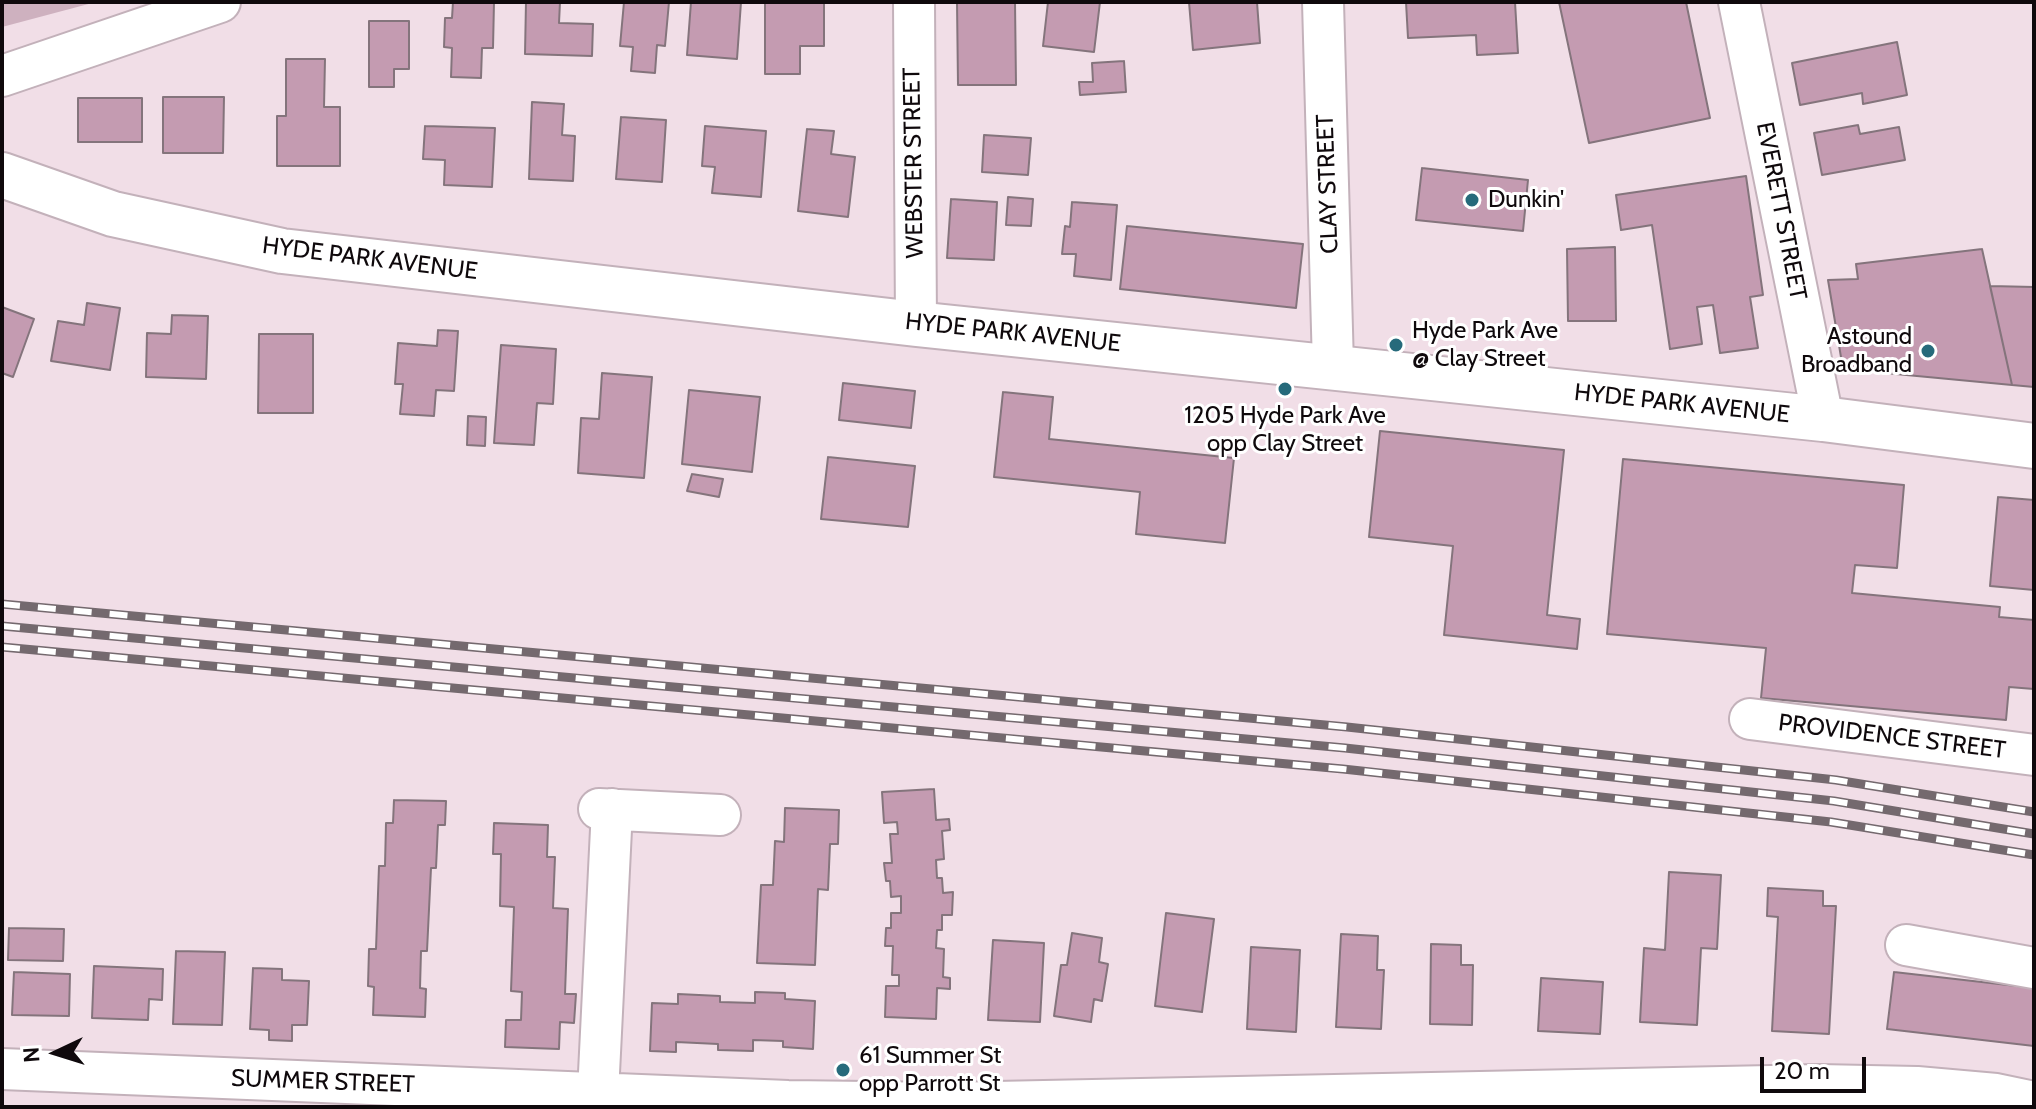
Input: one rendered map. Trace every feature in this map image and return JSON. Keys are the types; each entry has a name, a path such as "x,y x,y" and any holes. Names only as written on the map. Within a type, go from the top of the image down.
{"main road":[{"name":"HYDE PARK AVENUE","path":"2,175 113,214 282,251 916,324 1823,419 2034,446"}],"street":[{"path":"2,76 181,10 220,2"},
{"name":"WEBSTER STREET","path":"914,2 916,324"},
{"name":"CLAY STREET","path":"1323,2 1333,366"},
{"name":"EVERETT STREET","path":"1739,2 1823,419"},
{"name":"PROVIDENCE STREET","path":"1750,719 2034,755"},
{"path":"598,1093 605,809 720,815"},
{"path":"1906,945 2034,968"},
{"name":"SUMMER STREET","path":"2,1069 819,1104 1309,1101 1819,1085 1917,1087 1996,1094 2034,1102"}],"shaded area":[{"path":"2,2 96,2 2,27"}],"building":[{"path":"453,2 494,2 493,48 482,48 481,78 451,77 452,48 444,47 445,18 452,18"},
{"path":"526,2 560,2 559,23 593,24 592,56 525,54"},
{"path":"624,2 669,2 665,46 657,45 655,73 631,71 633,47 620,46"},
{"path":"691,2 741,2 737,59 687,55"},
{"path":"765,2 824,2 824,46 800,46 800,74 765,74"},
{"path":"957,2 1015,2 1016,85 958,85"},
{"path":"1048,2 1100,2 1094,52 1043,46"},
{"path":"1189,2 1257,2 1260,43 1193,50"},
{"path":"1406,2 1515,2 1518,53 1477,55 1476,35 1408,38"},
{"path":"1559,2 1686,2 1710,118 1589,143"},
{"path":"369,21 409,21 409,69 394,69 394,87 369,87"},
{"path":"1897,42 1907,95 1863,104 1862,93 1800,105 1792,63"},
{"path":"286,59 325,59 324,107 340,107 340,166 277,166 277,116 286,116"},
{"path":"1124,61 1126,92 1080,95 1079,82 1093,82 1092,63"},
{"path":"163,97 224,97 223,153 163,153"},
{"path":"78,98 142,98 142,142 78,142"},
{"path":"532,102 564,104 562,135 575,136 573,181 529,179"},
{"path":"621,117 666,120 662,182 616,179"},
{"path":"1858,125 1860,134 1899,127 1905,160 1822,175 1814,133"},
{"path":"425,126 495,128 492,187 444,185 445,160 423,159"},
{"path":"705,126 766,131 761,197 712,193 715,167 702,166"},
{"path":"807,129 834,131 831,154 855,157 848,217 798,211"},
{"path":"984,135 1031,138 1028,175 982,172"},
{"name":"Dunkin'","path":"1422,168 1528,180 1523,231 1416,220"},
{"path":"1746,176 1763,295 1750,297 1758,348 1720,353 1713,305 1697,307 1702,344 1670,349 1652,225 1621,230 1616,195"},
{"path":"1008,197 1033,199 1031,226 1006,225"},
{"path":"951,199 997,202 994,260 947,258"},
{"path":"1072,202 1117,205 1111,280 1074,276 1076,254 1062,254 1065,226 1070,227"},
{"path":"1127,226 1303,244 1296,308 1120,289"},
{"path":"1615,247 1616,321 1568,321 1567,249"},
{"path":"1982,249 2012,385 1843,369 1828,280 1858,279 1856,264"},
{"path":"1990,286 2034,287 2034,387 2012,385"},
{"path":"87,303 120,308 110,370 51,361 58,321 84,325"},
{"path":"2,307 34,319 13,377 2,373"},
{"path":"172,315 208,316 206,379 146,377 147,333 171,334"},
{"path":"438,330 458,331 454,391 436,390 434,416 400,414 403,384 395,384 398,343 437,346"},
{"path":"259,334 313,334 313,413 258,413"},
{"path":"501,345 556,349 553,404 537,403 534,445 494,443"},
{"path":"602,373 652,377 644,478 578,473 581,418 599,419"},
{"path":"843,383 915,391 911,428 839,420"},
{"path":"689,390 760,397 752,472 682,464"},
{"path":"1003,392 1053,397 1049,439 1234,458 1225,543 1136,534 1140,492 994,477"},
{"path":"468,416 486,417 485,446 467,445"},
{"path":"1380,431 1564,450 1547,615 1580,619 1577,649 1444,635 1453,546 1369,537"},
{"path":"828,457 915,466 908,527 821,519"},
{"path":"1623,459 1904,485 1897,568 1855,565 1852,593 2000,607 1999,617 2034,620 2034,689 2009,687 2006,720 1761,698 1766,648 1607,634"},
{"path":"692,474 723,479 719,497 687,491"},
{"path":"1998,497 2034,500 2034,590 1990,586"},
{"path":"934,789 936,820 949,819 950,830 942,831 944,859 936,860 937,878 942,878 943,893 953,892 952,915 942,915 942,930 937,930 936,948 944,949 943,977 950,978 950,989 937,988 936,1019 885,1017 886,986 899,986 899,975 892,975 893,946 885,946 886,928 891,928 891,913 901,913 901,896 891,897 890,881 886,881 884,863 892,863 890,834 898,834 897,822 884,823 882,792"},
{"path":"394,800 446,801 445,825 438,825 436,868 431,868 427,951 421,951 420,988 426,989 425,1017 373,1015 374,987 368,986 369,949 376,949 379,866 385,866 386,823 393,823"},
{"path":"785,808 839,810 838,844 830,844 828,890 818,889 815,965 757,963 761,885 773,885 775,841 784,842"},
{"path":"494,823 548,825 547,857 555,857 553,908 568,909 565,994 576,994 574,1023 560,1022 559,1049 505,1047 506,1020 521,1020 522,992 511,991 514,907 500,906 501,854 493,854"},
{"path":"1669,872 1721,875 1717,949 1701,948 1697,1025 1640,1022 1644,948 1665,950"},
{"path":"1768,888 1823,891 1823,906 1836,906 1829,1034 1772,1031 1778,917 1767,916"},
{"path":"1166,913 1214,919 1202,1012 1155,1006"},
{"path":"9,928 64,929 63,961 8,960"},
{"path":"1072,933 1102,938 1099,962 1108,964 1102,1001 1094,999 1091,1022 1054,1016 1061,965 1067,965"},
{"path":"1341,934 1378,936 1377,970 1384,970 1381,1029 1336,1027"},
{"path":"993,940 1044,943 1040,1022 988,1020"},
{"path":"1431,944 1461,945 1461,965 1473,965 1472,1025 1430,1024"},
{"path":"1251,947 1300,950 1296,1032 1247,1029"},
{"path":"176,951 225,952 222,1025 173,1024"},
{"path":"94,966 163,969 162,1000 149,999 148,1020 92,1018"},
{"path":"253,968 282,969 282,980 309,981 307,1025 292,1025 292,1041 269,1040 269,1030 250,1029"},
{"path":"14,972 70,974 69,1016 12,1015"},
{"path":"1894,972 2034,988 2034,1046 1887,1029"},
{"path":"1541,978 1603,982 1600,1034 1538,1031"},
{"path":"755,992 785,993 785,999 815,1001 813,1049 783,1047 783,1041 753,1040 753,1051 718,1050 718,1044 676,1042 676,1052 650,1051 652,1003 678,1004 678,994 720,996 720,1002 755,1003"}],"railway":[{"path":"2,604 1347,727 1836,780 2034,812"},
{"path":"2,626 1345,748 1834,801 2034,834"},
{"path":"2,647 1343,769 1831,822 2034,855"}],"place":[{"name":"Dunkin'","path":"1472,200"},
{"name":"Hyde Park Ave @ Clay Street","path":"1396,345"},
{"name":"Astound Broadband","path":"1928,351"},
{"name":"1205 Hyde Park Ave opp Clay Street","path":"1285,389"},
{"name":"61 Summer St opp Parrott St","path":"843,1070"}]}
